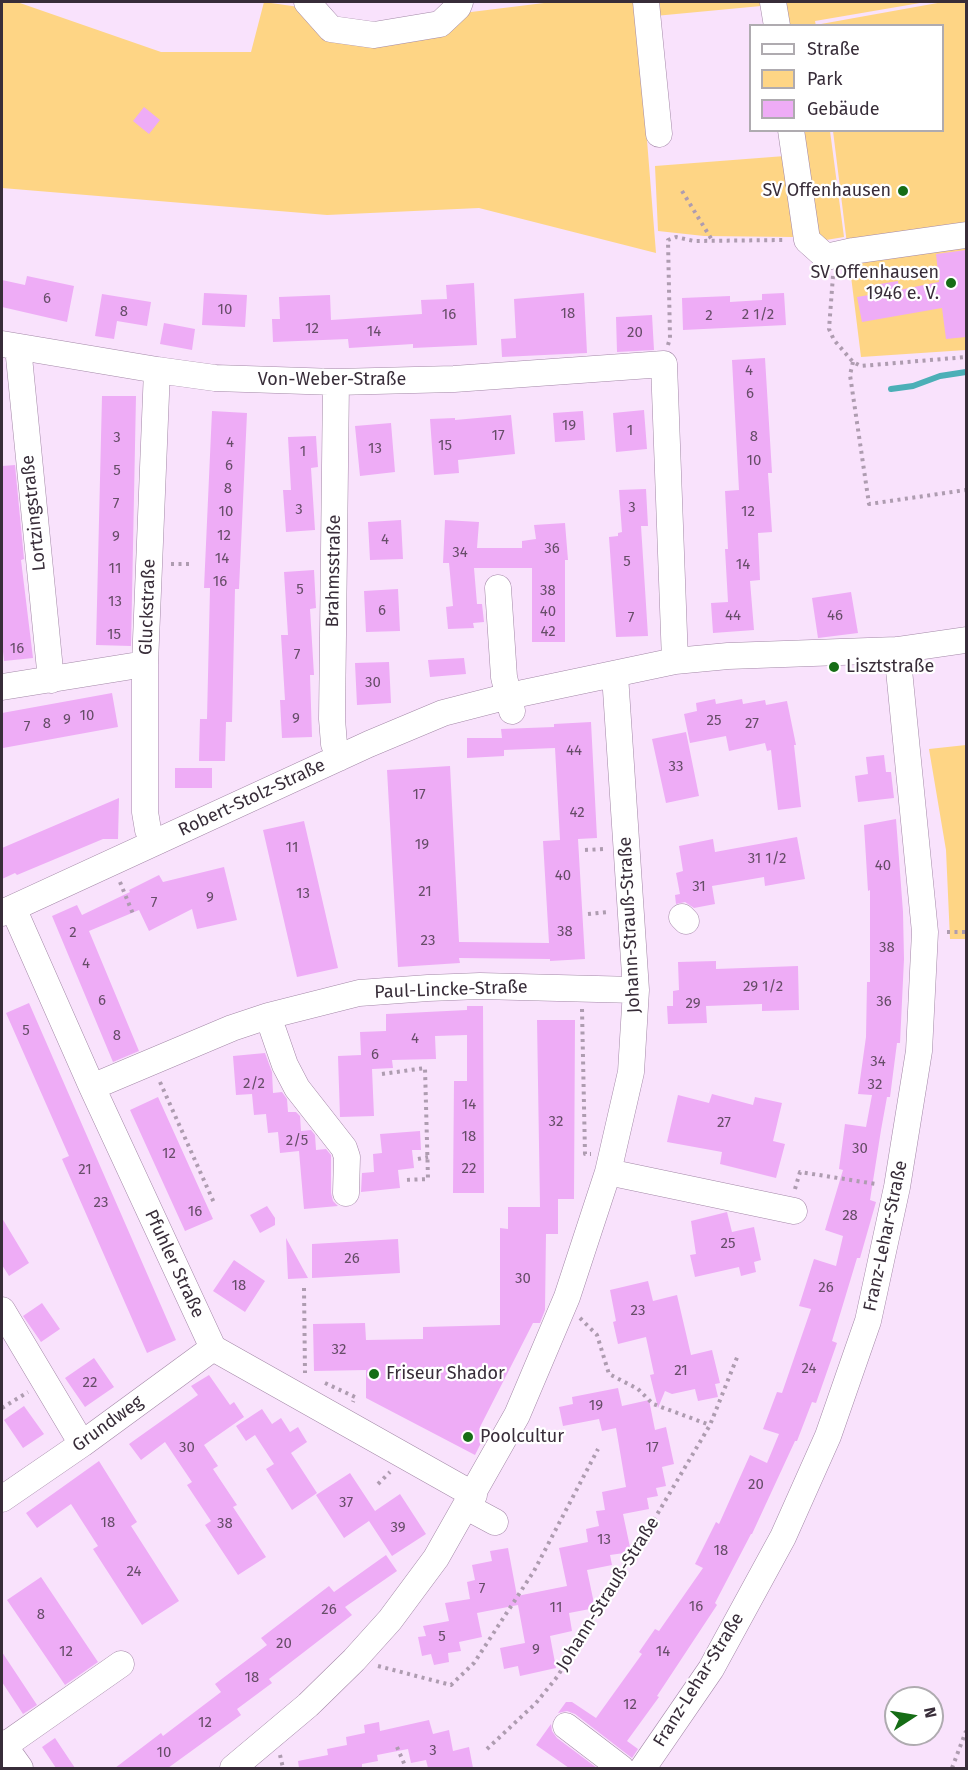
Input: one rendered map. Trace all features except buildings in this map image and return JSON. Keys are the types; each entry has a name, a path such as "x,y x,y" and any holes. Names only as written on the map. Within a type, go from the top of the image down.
{"street":[{"path":"307,2 331,29 374,35 440,24 458,7 460,2"},
{"path":"646,2 659,134"},
{"path":"773,2 777,24"},
{"path":"791,132 807,240 826,257 966,235"},
{"name":"Von-Weber-Straße","path":"10,346 214,378 336,382 454,379 664,363"},
{"name":"Lortzingstraße","path":"10,346 51,680"},
{"path":"664,363 675,661"},
{"name":"Gluckstraße","path":"154,842 148,830 145,812 145,664 157,370"},
{"name":"Brahmsstraße","path":"336,382 332,719 334,744 339,758"},
{"path":"498,588 504,677 510,704"},
{"name":"Robert-Stolz-Straße","path":"7,910 339,758 443,713 510,704 675,661 897,650 966,640"},
{"name":"Franz-Lehar-Straße","path":"643,1768 711,1669 783,1537 825,1444 868,1321 897,1187 919,1051 925,932 897,650"},
{"path":"2,687 145,664"},
{"name":"Johann-Strauß-Straße","path":"233,1768 308,1705 354,1660 390,1620 436,1558 470,1501 515,1414 562,1309 618,1152 631,1072 636,990 623,854 615,675"},
{"name":"Pfuhler Straße","path":"7,910 213,1348"},
{"name":"Paul-Lincke-Straße","path":"92,1087 232,1028 268,1016 359,993 480,986 636,990"},
{"path":"268,1016 285,1065 297,1088 344,1148 347,1157 346,1193"},
{"path":"618,1152 788,1211"},
{"path":"2,1311 82,1444"},
{"path":"213,1348 383,1444 470,1501 495,1522"},
{"name":"Grundweg","path":"2,1499 82,1444 213,1348"},
{"path":"11,1758 121,1664"},
{"path":"566,1726 621,1768"}],"path":[{"path":"682,191 712,241"},
{"path":"664,363 670,338 668,240 676,237 712,241 807,240"},
{"path":"826,257 834,278 829,329 834,340 853,362 861,366 966,357"},
{"path":"853,362 850,375 869,504 966,490"},
{"path":"111,862 133,914"},
{"path":"582,989 585,1155 618,1152"},
{"path":"151,1062 215,1206"},
{"path":"382,1074 425,1068 428,1179 404,1180"},
{"path":"418,1159 428,1158"},
{"path":"788,1211 800,1172 897,1187"},
{"path":"303,1287 305,1373 354,1397 345,1422"},
{"path":"562,1309 581,1318 597,1335 609,1374 638,1389 653,1404 710,1425"},
{"name":"Johann-Strauß-Straße","path":"487,1749 536,1703 557,1677 623,1572 710,1425 738,1355"},
{"path":"2,1408 45,1383"},
{"path":"354,1660 451,1685 474,1663 534,1570 598,1449"},
{"path":"952,1768 966,1731"},
{"path":"397,1747 406,1768"}],"green space":[{"path":"2,2 17,2 161,52 251,52 264,2 299,7 322,38 428,36 463,13 552,2 636,2 656,253 479,208 327,215 2,188"},
{"path":"655,2 759,2 761,6 655,16"},
{"path":"784,2 926,2 815,21 816,24 787,24"},
{"name":"SV Offenhausen","path":"943,2 966,2 966,350 861,357 833,132 944,132 944,24 821,24"},
{"path":"800,132 830,132 844,237 814,242"},
{"path":"785,156 793,237 704,236 658,231 655,166"},
{"path":"966,745 966,939 950,939 946,850 929,749"}],"waterway":[{"path":"891,389 913,386 940,376 966,372"}],"place":[{"name":"SV Offenhausen","path":"903,191"},
{"name":"SV Offenhausen 1946 e. V.","path":"951,283"},
{"name":"Lisztstraße","path":"834,667"},
{"name":"Friseur Shador","path":"374,1374"},
{"name":"Poolcultur","path":"468,1437"}]}
